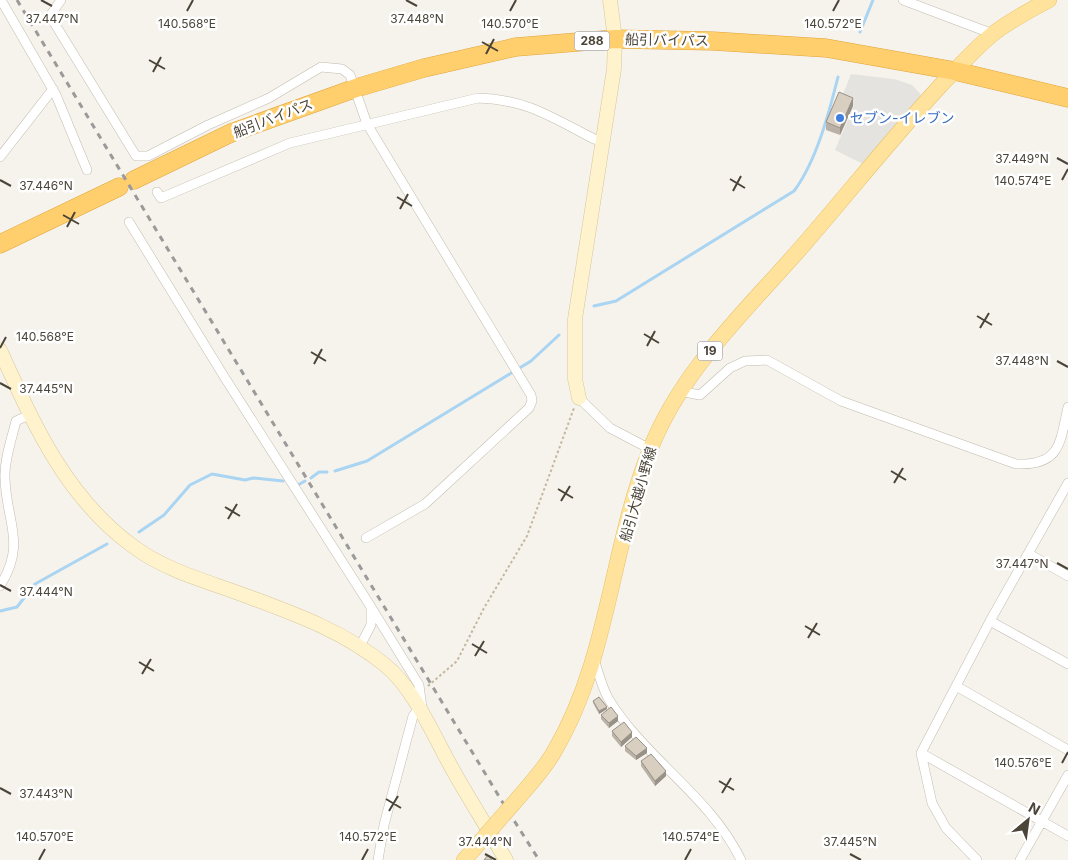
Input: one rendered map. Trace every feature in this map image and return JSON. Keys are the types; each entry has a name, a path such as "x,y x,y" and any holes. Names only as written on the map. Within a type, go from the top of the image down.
{"highway":[{"name":"船引バイパス","path":"0,244 231,133 356,88 424,68 516,47 614,39 713,41 826,48 955,71 1068,98"}],"main road":[{"name":"船引大越小野線","path":"468,855 519,797 554,753 567,729 594,659 637,489 650,449 666,412 679,391 707,354 812,235 908,121 955,71 992,34 1025,12 1049,0"}],"street":[{"path":"1,0 54,89 87,170"},
{"path":"62,0 50,16 136,156 148,156 208,125 269,98 320,67 342,69 350,75 367,124 503,346 532,401 529,408 425,504 366,538"},
{"path":"610,0 614,39 614,70 575,319 575,379 579,398 610,428 650,449"},
{"path":"903,0 992,34"},
{"path":"0,158 54,89"},
{"path":"157,192 161,198 290,144 478,98 501,99 529,106 594,139 604,141"},
{"path":"129,222 418,685 421,713"},
{"path":"0,350 29,415 76,493 134,548 184,572 323,625 360,646 388,667 410,694 506,860"},
{"path":"679,391 700,395 730,368 745,361 767,360 842,401 1007,461 1032,464 1043,460 1054,451 1063,439 1068,407"},
{"path":"0,586 13,563 14,544 4,477 16,421 29,415"},
{"path":"977,860 946,828 932,803 921,753 990,621 1065,494 1068,483"},
{"path":"1029,554 1068,576"},
{"path":"360,646 371,624 371,607"},
{"path":"990,621 1068,664"},
{"path":"594,659 607,696 626,724 716,818 730,837 741,860"},
{"path":"956,686 1068,750"},
{"path":"378,860 384,825 413,716 421,713"},
{"path":"921,753 1068,836"},
{"path":"1020,860 1068,775"}],"path":[{"path":"420,692 457,661 484,608 527,536 579,398"}],"shaded area":[{"path":"851,74 894,79 912,85 922,96 863,164 835,150 854,105 841,99"}],"building":[{"name":"セブン-イレブン","path":"839,92 853,98 840,128 826,122"},
{"path":"599,697 607,707 599,711 593,701"},
{"path":"611,707 618,716 609,723 601,715"},
{"path":"624,722 632,732 621,742 612,731"},
{"path":"636,737 647,748 636,756 625,746"},
{"path":"651,754 666,771 655,781 641,761"},
{"path":"488,855 492,860 484,860"}],"waterway":[{"path":"860,32 873,0"},
{"path":"594,306 616,301 794,191 815,152 838,77"},
{"path":"335,471 367,461 531,361 559,335"},
{"path":"311,478 319,472 327,472"},
{"path":"139,532 164,515 190,485 212,474 245,480 253,478 283,481"},
{"path":"298,485 305,481"},
{"path":"0,611 17,607 35,584 107,544"}],"railway":[{"path":"17,0 539,860"}],"place":[{"name":"セブン-イレブン","path":"840,118"}]}
